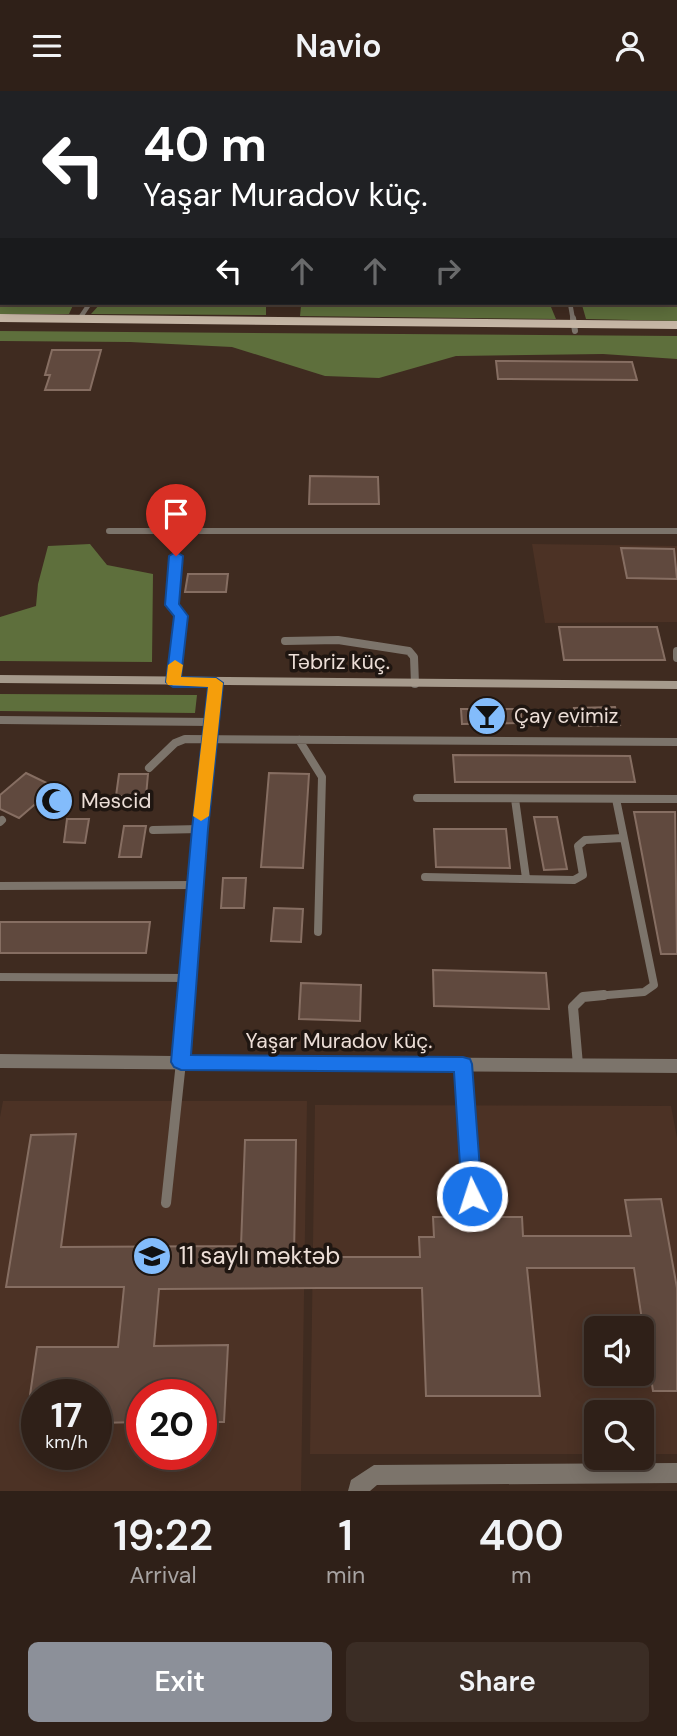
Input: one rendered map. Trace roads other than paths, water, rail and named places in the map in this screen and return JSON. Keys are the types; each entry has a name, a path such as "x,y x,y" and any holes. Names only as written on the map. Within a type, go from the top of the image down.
{"main road":[{"path":"0,319 80,318 575,327 677,332"},
{"path":"0,326 677,325"},
{"name":"Təbriz küç.","path":"0,679 677,685"}],"street":[{"path":"181,1062 200,829 216,683"},
{"name":"Yaşar Muradov küç.","path":"0,1061 677,1066"},
{"path":"358,1491 358,1487 374,1475 677,1473"}],"lane":[{"path":"80,318 89,305"},
{"path":"570,305 575,327"},
{"path":"109,531 677,531"},
{"path":"173,682 181,616 172,605 178,531"},
{"path":"285,641 338,640 409,651 414,657 415,684"},
{"path":"677,651 677,658"},
{"path":"0,720 211,722"},
{"path":"149,768 175,743 185,739 677,742"},
{"path":"299,740 322,776 318,932"},
{"path":"417,799 677,799"},
{"path":"515,799 526,878"},
{"path":"578,1065 573,1007 583,997 644,992 654,985 616,799"},
{"path":"153,829 200,829"},
{"path":"425,877 574,880 583,874 578,846 585,840 623,838"},
{"path":"0,885 195,885"},
{"path":"0,977 188,978"},
{"path":"166,1203 181,1062"},
{"path":"463,1064 472,1196"}],"place":[{"name":"Çay evimiz","path":"487,716"},
{"name":"Məscid","path":"54,801"},
{"name":"11 saylı məktəb","path":"152,1256"}]}
